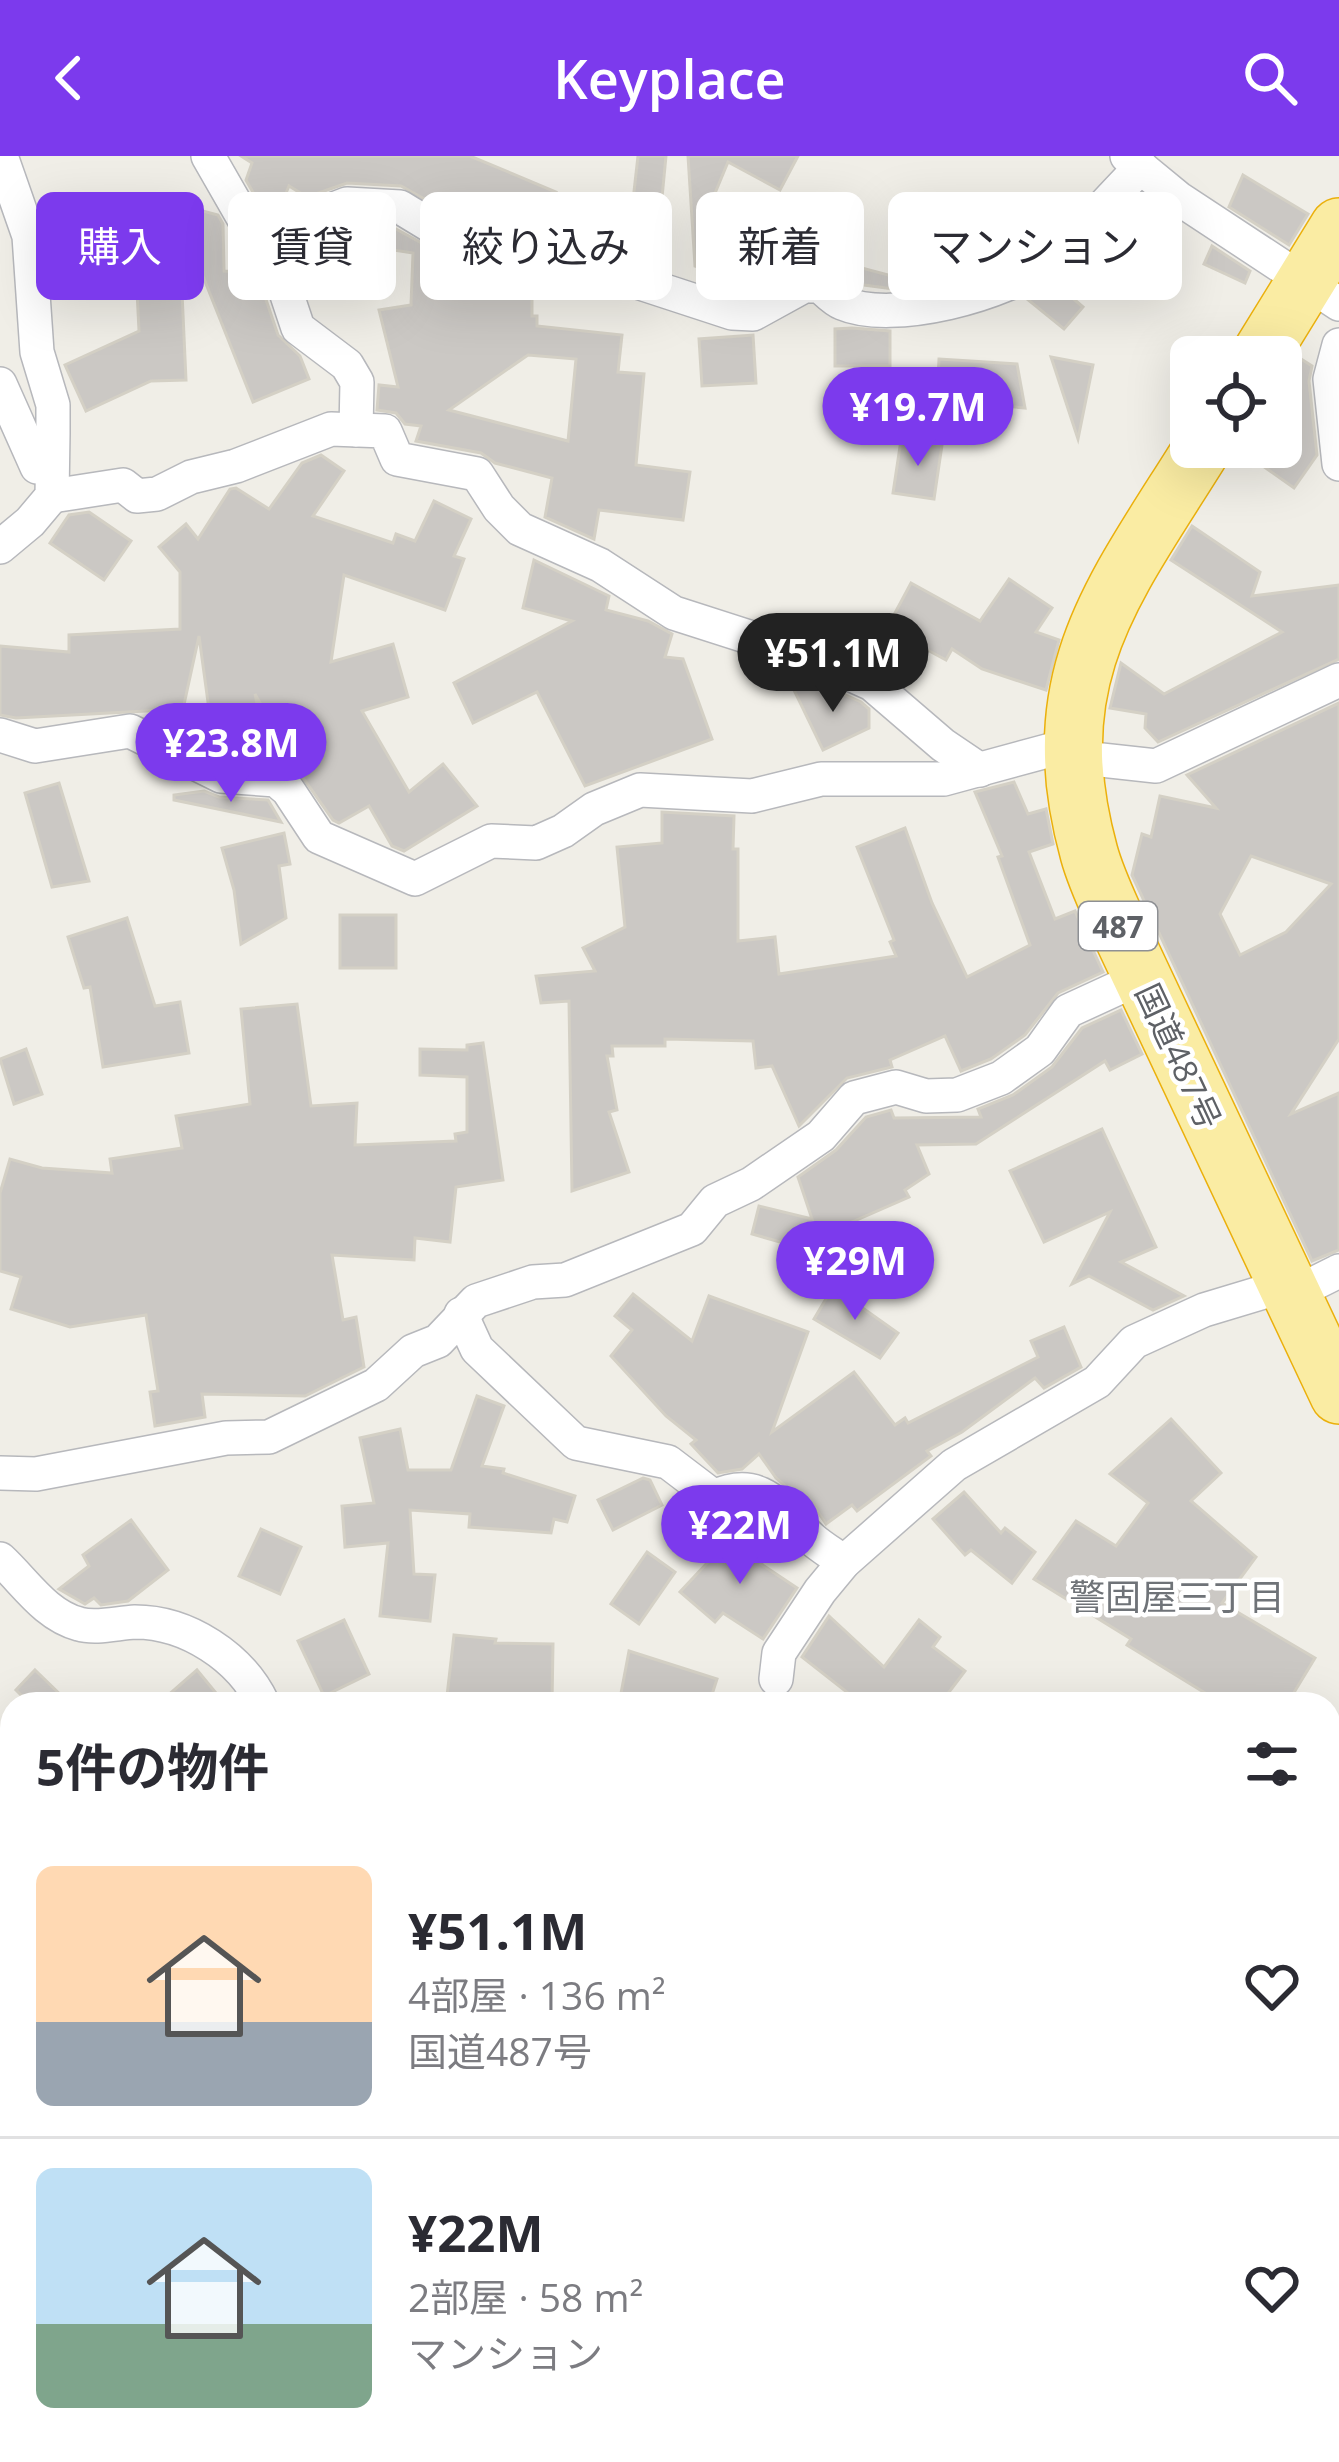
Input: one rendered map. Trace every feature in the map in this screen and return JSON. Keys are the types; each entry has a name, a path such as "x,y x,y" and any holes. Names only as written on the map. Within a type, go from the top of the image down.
{"highway":[{"path":"1279,336 1322,292 1339,226"},
{"name":"国道487号","path":"1190,468 1109,598 1081,669 1073,750 1089,856 1142,976 1306,1284 1339,1395"}],"street":[{"path":"0,547 31,522 45,482 53,405 37,352 29,236 2,156"},
{"path":"208,156 229,192"},
{"path":"396,207 451,238 477,237 608,261 628,279 732,314 753,314 804,286 820,286 842,303 880,310 945,304 1021,279 1049,260 1134,162 1178,198 1322,292"},
{"path":"289,300 298,328 347,365 357,382 356,430"},
{"path":"1339,345 1330,379 1339,464"},
{"path":"0,384 45,482"},
{"path":"45,482 123,485 137,496 157,494 191,477 236,466 331,429 385,431 397,459 477,474 499,508 520,529 600,566 674,614 814,658 872,683 943,745 980,770"},
{"path":"0,735 35,746 130,731 221,776 276,780 319,837 415,879 491,841 536,843 594,809 640,790 752,796 821,779 944,779 1073,750 1156,766 1339,680"},
{"path":"0,1473 36,1474 226,1438 268,1437 376,1385 413,1351 438,1341 476,1301 533,1282 565,1280 692,1229 715,1201 751,1184 821,1136 854,1099 896,1087 926,1096 957,1096 1001,1078 1040,1050 1068,1011 1142,976"},
{"path":"776,1678 779,1653 844,1562 954,1465 1096,1382 1134,1342 1204,1310 1306,1284"},
{"path":"460,1314 477,1349 577,1443 668,1462 714,1497 732,1488 774,1498 813,1540 844,1562"},
{"path":"0,1559 54,1614 83,1626 140,1622 182,1629 221,1652 257,1692"}],"building":[{"path":"241,156 470,156 556,192 420,192 420,197 401,186 347,183 321,192 299,192 289,186 286,192 253,192 246,180 252,163"},
{"path":"638,156 666,156 663,192 634,192"},
{"path":"688,156 798,156 780,190 728,162 716,192 696,192 695,266"},
{"path":"1243,175 1308,214 1289,245 1229,207"},
{"path":"204,211 218,215 223,224 228,300 266,300 278,335 300,356 309,379 253,402 204,279"},
{"path":"396,229 420,242 420,300 532,300 537,326 622,335 618,372 644,374 636,465 690,472 683,520 599,510 594,539 545,517 552,478 495,463 481,453 416,441 421,426 405,424 396,413 377,410 379,385 398,387 379,310 411,305 413,253 396,250","holes":["528,355 576,359 568,441 449,410"]},
{"path":"1212,246 1250,271 1245,283 1204,264"},
{"path":"864,269 888,275 888,288 864,285"},
{"path":"137,300 182,300 186,380 151,381 86,411 65,365 139,331"},
{"path":"1028,300 1075,300 1083,307 1064,329"},
{"path":"835,329 890,331 890,366 835,366"},
{"path":"753,335 756,383 702,386 699,339"},
{"path":"1051,357 1093,365 1078,439"},
{"path":"939,359 1017,364 1025,408 937,400"},
{"path":"1302,360 1312,366 1309,381 1317,455 1294,488 1266,468 1302,468"},
{"path":"901,440 942,445 934,499 893,493"},
{"path":"321,455 344,471 313,516 393,543 396,534 415,541 434,501 471,519 454,556 464,559 445,610 344,575 331,662 393,644 408,697 362,711 409,792 443,764 477,806 404,851 392,846 369,806 339,823 333,820 299,772 255,694 259,713 210,717 199,636 183,709 0,715 0,646 69,652 69,635 180,629 180,572 159,547 186,524 198,539 230,489 236,488 269,509 302,463"},
{"path":"89,512 131,541 104,580 50,543 69,515"},
{"path":"1192,526 1260,572 1252,596 1339,585 1339,659 1158,742 1145,728 1146,714 1110,708 1121,663 1164,694 1282,632 1171,560"},
{"path":"534,560 609,596 606,610 648,621 672,634 665,657 683,659 712,739 585,786 537,692 473,723 454,683 572,621 523,608"},
{"path":"1009,579 1052,608 1036,632 1059,640 1046,690 982,669 952,649 946,660 887,628 911,583 980,621"},
{"path":"793,688 830,688 861,702 869,709 869,728 823,750"},
{"path":"1339,703 1339,1039 1291,1114 1339,1093 1339,1250 1312,1261 1132,875 1142,834 1151,837 1160,796 1216,808 1187,775","holes":["1251,856 1331,884 1286,932 1240,955 1220,914"]},
{"path":"1014,782 1028,814 1046,809 1053,844 1029,852 1055,919 1075,911 1103,972 1058,993 1025,1035 991,1059 961,1071 945,1036 890,1060 892,1067 847,1078 799,1126 772,1066 756,1068 753,1041 665,1039 665,1046 612,1046 613,1056 607,1056 617,1110 609,1112 629,1172 572,1191 569,1001 541,1003 536,976 595,971 583,948 625,927 617,847 662,843 662,812 734,816 738,941 775,937 779,974 896,956 857,847 905,828 932,903 967,977 1030,945 998,857 1002,856 975,792"},
{"path":"59,783 89,881 52,887 25,793"},
{"path":"204,791 219,797 268,800 281,822 174,800 174,795"},
{"path":"284,833 290,864 279,866 286,918 241,944 234,890 222,848"},
{"path":"340,915 396,915 396,968 340,968"},
{"path":"127,918 155,1006 180,1002 189,1053 103,1067 90,987 84,988 68,937"},
{"path":"297,1004 311,1106 357,1103 355,1145 456,1141 455,1134 467,1132 467,1077 420,1075 420,1049 467,1050 467,1045 483,1043 503,1180 456,1187 450,1242 415,1238 414,1260 332,1255 343,1320 356,1317 364,1367 305,1396 202,1394 205,1417 155,1426 150,1392 158,1391 146,1315 70,1327 11,1309 21,1277 0,1271 0,1193 10,1159 42,1168 112,1173 110,1159 182,1148 176,1116 250,1104 241,1009"},
{"path":"1121,1010 1142,1054 1110,1070 1105,1061 976,1144 917,1145 929,1174 905,1190 909,1197 850,1223 903,1238 893,1274 752,1234 759,1206 812,1219 798,1177 836,1150 866,1117 891,1110 894,1118 981,1117 978,1109 1013,1095 1052,1067 1082,1028"},
{"path":"26,1049 42,1094 14,1104 0,1059"},
{"path":"1102,1129 1156,1247 1121,1262 1184,1296 1153,1310 1089,1276 1072,1284 1110,1212 1044,1242 1010,1171"},
{"path":"833,1287 898,1333 880,1358 814,1319"},
{"path":"633,1294 692,1341 709,1296 808,1332 772,1432 854,1372 895,1425 905,1418 908,1423 1038,1357 1031,1341 1064,1327 1081,1367 1044,1388 1035,1378 962,1432 927,1451 931,1456 857,1511 852,1505 826,1524 816,1509 776,1478 759,1454 742,1469 718,1473 691,1444 696,1440 666,1416 611,1356 632,1330 615,1316"},
{"path":"477,1396 504,1406 482,1466 504,1469 503,1473 575,1496 567,1522 554,1519 551,1533 469,1527 470,1514 410,1510 414,1574 435,1575 430,1621 380,1616 388,1543 345,1547 342,1506 374,1503 360,1438 400,1429 408,1470 451,1470"},
{"path":"1171,1419 1221,1473 1191,1501 1256,1557 1222,1603 1315,1658 1294,1692 1203,1692 1127,1645 1131,1639 1034,1579 1076,1521 1116,1546 1148,1503 1110,1474"},
{"path":"643,1478 650,1480 662,1505 613,1530 598,1500"},
{"path":"964,1492 1001,1533 1005,1528 1035,1552 1012,1583 971,1550 965,1555 933,1519"},
{"path":"131,1520 168,1570 128,1601 101,1605 94,1598 85,1604 59,1589 89,1566 83,1555"},
{"path":"261,1529 301,1547 280,1594 239,1576"},
{"path":"739,1529 767,1556 761,1564 797,1588 763,1639 723,1613 715,1622 680,1592"},
{"path":"647,1552 675,1572 639,1624 611,1604"},
{"path":"829,1616 884,1667 919,1620 940,1637 933,1647 965,1671 949,1692 847,1692 802,1657"},
{"path":"344,1620 369,1674 332,1692 322,1692 298,1641"},
{"path":"454,1635 496,1639 495,1643 553,1644 552,1692 447,1692"},
{"path":"629,1651 717,1679 713,1692 621,1692"},
{"path":"35,1670 58,1692 18,1692"},
{"path":"197,1670 215,1692 172,1692"}],"district":[{"name":"警固屋三丁目","path":"1177,1596"}]}
